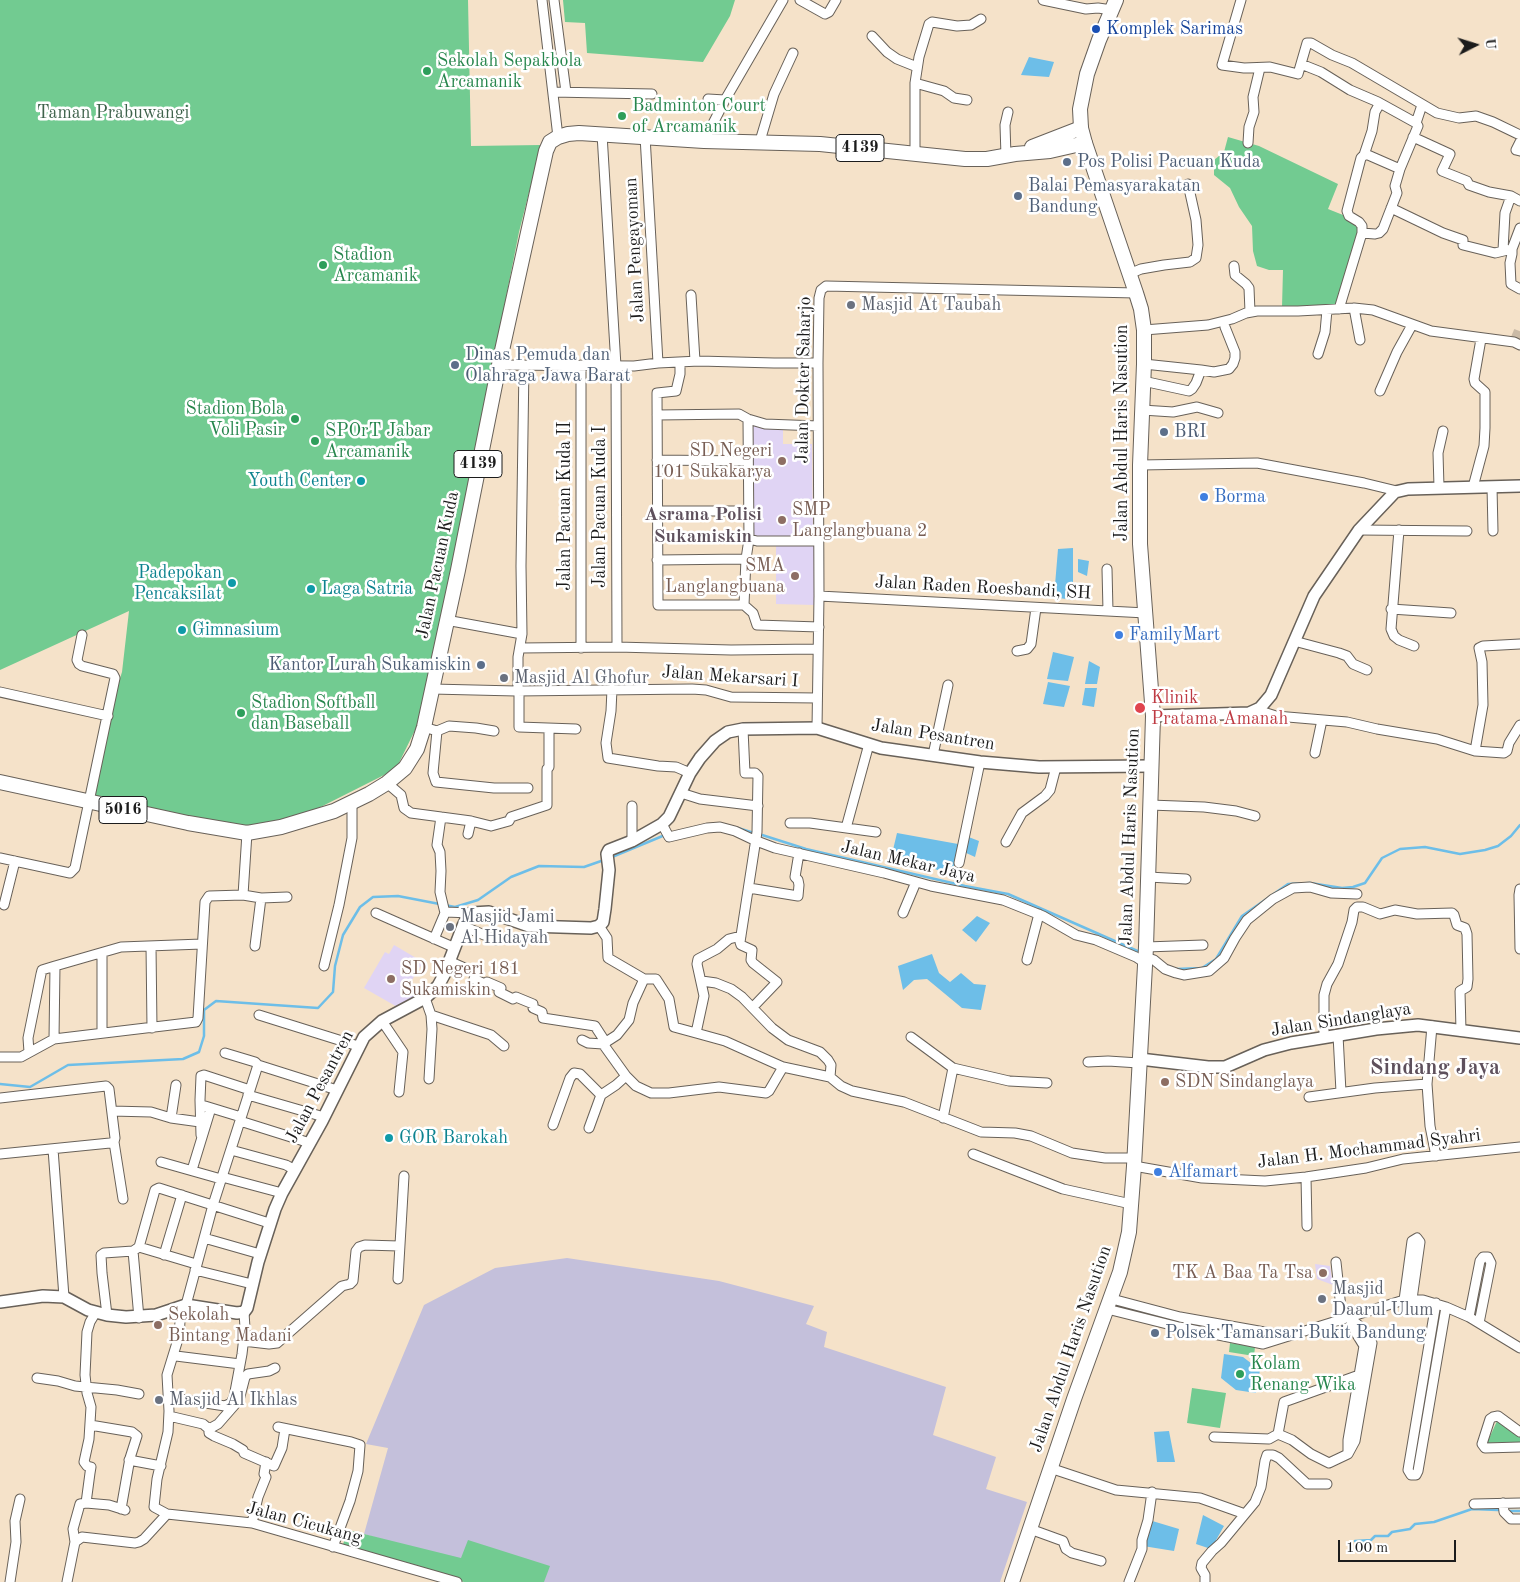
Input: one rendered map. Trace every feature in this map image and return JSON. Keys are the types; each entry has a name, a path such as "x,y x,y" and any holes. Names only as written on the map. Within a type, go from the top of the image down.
{"main road":[{"name":"Jalan Abdul Haris Nasution","path":"1012,1582 1050,1468 1120,1272 1129,1232 1134,1162 1146,955 1153,716 1140,544 1144,330 1141,309 1136,293 1085,143 1081,128 1080,109 1087,74 1109,6"},
{"name":"4139","path":"1011,155 1081,128"},
{"name":"4139","path":"558,137 568,134 602,134 704,141 760,141 841,145 972,159 987,159 1050,151 1085,143"},
{"name":"Jalan Pacuan Kuda","path":"247,833 304,821 352,803 388,782 405,768 430,729 446,620 458,570 499,365 546,151 550,142 558,137"},
{"name":"5016","path":"0,782 188,823 247,833"}],"street":[{"path":"542,0 558,137"},
{"path":"554,0 566,92"},
{"path":"704,141 725,100 783,0"},
{"path":"800,0 825,14 836,0"},
{"path":"1043,0 1086,8 1109,6"},
{"path":"1071,0 1109,6"},
{"path":"1241,0 1222,65 1270,67 1298,74 1307,43 1311,43 1332,55 1352,63 1437,113 1459,118 1476,116 1520,135"},
{"path":"915,153 915,83 917,67 929,24 932,22 957,26 971,25 981,19"},
{"path":"872,36 886,52 897,59 917,67"},
{"path":"760,141 774,94 793,53"},
{"path":"1301,64 1321,72 1350,90 1380,103 1416,123"},
{"path":"1248,143 1249,127 1254,112 1253,97 1260,68"},
{"path":"915,83 944,91 954,98 966,100"},
{"path":"553,92 652,94"},
{"path":"708,98 725,100"},
{"path":"1339,309 1362,234 1362,226 1349,216 1347,211 1372,130 1375,112 1380,103"},
{"path":"1362,234 1379,232 1383,228 1397,193 1394,186 1418,126 1416,123 1422,105"},
{"path":"1008,112 1005,125 1011,155"},
{"name":"Jalan Pacuan Kuda I","path":"602,134 616,366 617,647"},
{"name":"Jalan Pengayoman","path":"645,136 658,363"},
{"path":"1413,137 1450,154 1442,171 1467,181 1469,185 1511,196 1520,201"},
{"path":"1520,142 1516,150 1520,151"},
{"path":"1364,155 1400,169"},
{"path":"1129,274 1141,269 1190,262 1196,258 1198,245 1196,220 1188,184"},
{"path":"1511,196 1505,213 1507,250 1512,254 1510,263 1511,284 1520,289"},
{"path":"1391,208 1443,233 1463,240 1463,245 1488,252 1495,253 1507,250 1520,228"},
{"path":"1234,266 1235,275 1248,288 1250,312"},
{"name":"Jalan Dokter Saharjo","path":"816,728 819,596 818,298 821,290 826,286 1136,293"},
{"path":"691,295 695,361"},
{"path":"1354,308 1360,340"},
{"path":"1144,330 1215,323 1250,312 1354,308 1373,310 1431,331 1481,339 1516,342"},
{"path":"1318,354 1325,332 1327,310"},
{"path":"1380,391 1397,352 1412,325"},
{"path":"1144,364 1214,372 1225,370 1233,364 1236,358 1224,327"},
{"path":"1473,487 1484,446 1485,428 1485,392 1474,380 1481,339"},
{"path":"499,365 634,366 695,361 818,363"},
{"path":"680,362 680,374 676,391 657,393 656,511 658,605 744,605 753,613 757,625 818,627"},
{"path":"524,365 521,566 522,634 518,657 519,728 576,729"},
{"name":"Jalan Pacuan Kuda II","path":"581,365 581,648"},
{"path":"1143,380 1189,391 1196,383 1201,370"},
{"path":"1142,410 1180,412 1197,407 1218,413"},
{"path":"657,415 739,414 748,420 765,424 818,426"},
{"path":"744,605 749,539 747,511 748,420"},
{"path":"1439,487 1438,452 1443,431"},
{"path":"657,460 747,461"},
{"path":"1140,465 1257,463 1364,482 1398,491"},
{"path":"1153,716 1250,713 1257,710 1271,695 1311,602 1359,530 1398,491 1408,488 1520,486"},
{"path":"1492,487 1494,531"},
{"path":"656,511 747,511"},
{"path":"1359,530 1467,531"},
{"path":"1399,530 1391,609 1391,629 1394,636 1414,646"},
{"path":"749,539 757,541 818,541"},
{"path":"657,560 746,559"},
{"path":"1107,569 1108,612"},
{"name":"Jalan Raden Roesbandi, SH","path":"819,596 1146,614"},
{"path":"1017,651 1027,649 1031,644 1036,608"},
{"path":"1391,609 1451,613"},
{"path":"446,620 522,634"},
{"path":"0,858 70,874 73,872 115,678 112,674 78,664 77,660 82,635"},
{"path":"1294,641 1347,656 1353,664 1367,670"},
{"path":"1476,751 1483,705 1482,662 1479,648 1483,646 1520,644"},
{"path":"520,648 817,649"},
{"path":"933,755 948,685"},
{"name":"Jalan Mekarsari I","path":"435,689 518,691 692,689 706,690 731,697 817,698"},
{"path":"612,689 606,744 606,755 608,758 676,767 690,773"},
{"path":"0,692 108,716"},
{"path":"1257,710 1276,716 1347,722 1378,730 1437,739 1476,751 1506,752 1520,725"},
{"path":"1315,753 1322,720"},
{"path":"494,731 449,726 430,729 433,773 436,782 494,788 528,788"},
{"path":"388,782 400,795 404,808 407,811 494,826 509,821 510,817 547,805 549,728"},
{"path":"743,728 745,773 756,773 758,776 758,806 756,837 740,944 752,950 752,963 777,982 753,1008"},
{"name":"Jalan Pesantren","path":"599,926 603,922 608,870 607,854 609,850 665,830 669,817 690,773 715,741 728,732 743,728 816,728 881,748 980,762 1056,767 1151,766"},
{"path":"846,828 869,744"},
{"path":"959,863 980,762"},
{"path":"1006,842 1022,813 1050,790 1056,767"},
{"path":"681,793 700,799 758,806"},
{"path":"324,966 339,905 352,838 352,803"},
{"path":"1150,805 1204,807 1236,811 1255,816"},
{"path":"632,806 632,841"},
{"path":"434,940 444,906 440,892 440,852 437,845 441,817"},
{"path":"468,834 471,821"},
{"path":"790,823 876,832"},
{"name":"Jalan Mekar Jaya","path":"665,830 669,837 707,828 720,827 756,837 798,853 931,886 1003,900 1039,914 1076,935 1096,940 1136,957 1146,955 1165,969 1176,973 1191,974 1209,971 1224,958 1234,938 1247,920 1273,899 1288,891 1310,887 1331,893 1357,894"},
{"path":"243,896 247,833"},
{"path":"749,888 798,896 799,885 795,877 798,853"},
{"path":"4,905 15,861"},
{"path":"1148,877 1186,879"},
{"path":"903,913 916,882"},
{"path":"1520,888 1520,950"},
{"path":"0,1057 21,1057 54,1039 196,1022 198,1018 204,902 206,898 209,896 287,897"},
{"path":"255,946 261,898"},
{"path":"444,906 472,913 489,912 529,926 592,928 599,926 607,938 608,958 644,979 656,979 669,999 674,1026 725,1041 783,1067 830,1077 831,1065 820,1052 788,1040 772,1028 731,989 716,983 702,981"},
{"path":"1324,1037 1324,995 1327,984 1338,964 1354,910 1357,907 1363,907 1380,914 1395,910 1417,914 1452,913 1457,925 1465,928 1467,934 1468,979 1467,987 1460,992 1461,1031"},
{"path":"376,913 453,947"},
{"name":"Jalan Pesantren","path":"244,1312 247,1308 269,1223 282,1193 324,1117 334,1089 358,1046 364,1037 382,1021 425,998 438,986 453,947 467,918 472,913"},
{"path":"1028,960 1039,914"},
{"path":"463,926 496,940"},
{"path":"696,1034 704,996 697,964 698,959 717,949 729,939 741,936"},
{"path":"29,1052 28,1038 42,970 121,947 202,944"},
{"path":"1146,955 1203,945"},
{"path":"151,946 152,1028"},
{"path":"102,953 102,1033"},
{"path":"449,961 476,973 474,979 501,988 499,992 513,999 516,997 533,1004 533,1008 542,1012 543,1018 596,1026 605,1044 626,1076 636,1086 651,1094 669,1094 719,1088 766,1093 770,1091 783,1067"},
{"path":"54,1039 56,966"},
{"path":"582,1040 588,1043 605,1044 617,1035 629,1020 633,1003 644,979"},
{"path":"425,998 431,1015 432,1029 429,1079"},
{"path":"259,1015 358,1046"},
{"path":"431,1015 491,1035 504,1046"},
{"path":"382,1021 403,1052 399,1092"},
{"name":"Jalan Sindanglaya","path":"1140,1061 1225,1067 1264,1050 1291,1043 1376,1029 1418,1025 1520,1038"},
{"path":"1432,1026 1427,1084 1430,1126 1436,1156"},
{"path":"1338,1035 1342,1092"},
{"path":"911,1037 954,1068 1008,1081 1047,1083"},
{"path":"225,1053 255,1062 258,1066 334,1089"},
{"path":"1088,1062 1140,1061"},
{"path":"75,1542 82,1537 139,1542 144,1540 167,1514 154,1507 157,1479 169,1416 167,1375 179,1336 183,1306 221,1178 258,1066"},
{"path":"943,1118 954,1068"},
{"path":"553,1124 570,1078 574,1074 580,1074 601,1095"},
{"path":"202,1135 200,1104 202,1075 249,1093 324,1117"},
{"path":"589,1128 601,1095 626,1076"},
{"name":"Jalan H. Mochammad Syahri","path":"830,1077 846,1089 904,1102 981,1132 1015,1133 1032,1136 1072,1153 1134,1162 1202,1178 1265,1180 1306,1177 1403,1160 1520,1147"},
{"path":"1309,1097 1375,1088 1427,1084"},
{"path":"171,1118 176,1085"},
{"path":"0,1098 106,1086 109,1090 114,1142 123,1200"},
{"path":"200,1104 310,1143"},
{"path":"192,1170 211,1108"},
{"path":"112,1111 150,1112 171,1118 200,1122"},
{"path":"0,1154 110,1144 114,1142"},
{"path":"54,1149 64,1297"},
{"path":"231,1150 286,1165 295,1170"},
{"path":"973,1154 1062,1189 1131,1204"},
{"path":"161,1162 282,1193"},
{"path":"398,1278 404,1176"},
{"path":"1306,1177 1307,1226"},
{"path":"139,1318 136,1249 155,1190 159,1188 269,1223"},
{"path":"164,1254 182,1195"},
{"path":"204,1238 260,1254"},
{"path":"1417,1238 1420,1242 1408,1300 1412,1241 1417,1238"},
{"path":"244,1341 277,1343 342,1286 350,1284 353,1281 356,1251 359,1247 365,1244 399,1246"},
{"path":"102,1314 101,1255 104,1253 136,1249 164,1254 196,1267 252,1284"},
{"path":"1469,1317 1480,1260 1483,1257 1488,1257 1491,1263 1479,1322"},
{"path":"1278,1434 1292,1440 1311,1454 1329,1463 1348,1454 1355,1441 1363,1373 1364,1346 1350,1318 1341,1308 1336,1262"},
{"path":"0,1299 43,1296 64,1297 102,1314 139,1318 156,1315 183,1306 237,1313 244,1312 244,1341 234,1397 231,1403 225,1406 173,1398"},
{"path":"1109,1304 1158,1322 1263,1344 1408,1300 1423,1300 1436,1303 1469,1317 1520,1348"},
{"path":"1436,1303 1408,1470 1410,1474 1414,1475 1418,1471 1446,1307"},
{"path":"1109,1304 1159,1311 1180,1317 1290,1336"},
{"path":"86,1503 91,1467 87,1466 84,1462 91,1407 86,1387 87,1332 90,1322 102,1314"},
{"path":"176,1356 240,1364"},
{"path":"209,1429 218,1424 238,1400 245,1376 275,1368"},
{"path":"1278,1434 1284,1402 1363,1373"},
{"path":"37,1378 138,1394"},
{"path":"1422,1389 1431,1390"},
{"path":"169,1416 203,1424 209,1429 209,1433 214,1436 233,1444 243,1450 244,1453 274,1466 282,1448 282,1428 360,1445 358,1471 350,1501 334,1546"},
{"path":"1520,1432 1498,1416 1492,1417 1482,1444 1485,1448 1520,1447"},
{"path":"67,1582 75,1542 73,1529 80,1504 86,1503 123,1509 129,1460 137,1436 136,1434 90,1425"},
{"path":"1214,1437 1269,1439 1278,1434"},
{"path":"1205,1582 1205,1575 1201,1568 1202,1563 1221,1544 1254,1502 1261,1487 1266,1457 1273,1455 1279,1458 1307,1484 1327,1484"},
{"path":"129,1460 161,1466"},
{"path":"252,1523 258,1497 266,1477 264,1474 266,1462"},
{"path":"1050,1468 1116,1490 1200,1498 1245,1514"},
{"path":"1129,1582 1142,1550 1142,1540 1152,1492"},
{"path":"10,1582 16,1542 15,1521 20,1499"},
{"path":"1474,1504 1503,1508 1520,1503"},
{"path":"1503,1508 1512,1519 1520,1519"},
{"name":"Jalan Cicukang","path":"167,1514 252,1523 457,1582"},
{"path":"1030,1528 1063,1541 1066,1549 1072,1553 1100,1561"}],"shaded area":[{"path":"752,425 783,426 783,444 812,444 813,536 759,537 755,536 752,531"},
{"name":"SMA Langlangbuana","path":"776,545 815,545 815,605 776,604"},
{"name":"SD Negeri 181 Sukamiskin","path":"394,945 423,962 409,985 423,995 399,1008 364,988 385,952 389,954"},
{"path":"567,1258 719,1281 814,1306 806,1324 827,1332 824,1347 946,1387 933,1435 996,1457 986,1489 1027,1502 1000,1582 468,1582 406,1546 364,1534 388,1448 366,1444 424,1305 495,1268"},
{"name":"TK A Baa Ta Tsa","path":"1315,1264 1330,1266 1333,1285 1317,1279"}],"green space":[{"name":"SPOrT Jabar Arcamanik","path":"0,0 468,0 471,146 541,145 519,232 442,619 417,726 396,769 281,827 248,830 92,799 108,716 122,672 129,611 0,670"},
{"path":"563,0 735,0 730,16 703,62 587,53 585,23 565,22"},
{"path":"1228,137 1259,146 1338,184 1328,209 1358,221 1359,227 1337,306 1282,307 1283,270 1269,270 1257,266 1253,251 1252,226 1239,207 1230,188 1214,175 1214,160 1224,152"},
{"path":"1230,1343 1255,1347 1254,1356 1229,1352"},
{"path":"1192,1388 1226,1393 1220,1428 1187,1423"},
{"path":"1497,1421 1520,1437 1520,1442 1487,1443"},
{"path":"348,1530 461,1558 468,1540 550,1566 544,1582 464,1582 341,1550"}],"water":[{"path":"1029,57 1054,62 1049,77 1021,75"},
{"path":"1073,548 1073,600 1059,598 1055,585 1058,549"},
{"path":"1078,559 1089,561 1087,576 1078,572"},
{"path":"1053,652 1074,657 1068,681 1047,679"},
{"path":"1089,661 1100,667 1097,684 1085,684"},
{"path":"1048,682 1070,686 1064,707 1043,704"},
{"path":"1085,688 1097,688 1094,707 1082,705"},
{"path":"897,833 958,844 952,875 892,854"},
{"path":"966,836 979,841 975,857 964,852"},
{"path":"977,916 990,923 976,942 962,930"},
{"path":"932,954 939,973 950,982 961,973 974,984 986,985 981,1010 962,1008 927,979 914,980 903,990 898,966"},
{"name":"Kolam Renang Wika","path":"1224,1354 1243,1357 1260,1370 1256,1393 1236,1390 1221,1378"},
{"path":"1169,1431 1175,1462 1157,1462 1154,1432"},
{"path":"1203,1515 1224,1526 1211,1549 1196,1544"},
{"path":"1149,1520 1179,1529 1174,1551 1143,1546"}],"waterway":[{"path":"1176,969 1202,968 1216,959 1242,916 1288,884 1310,883 1342,888 1353,887 1365,883 1382,858 1400,849 1425,847 1460,854 1485,850 1498,846 1511,836 1520,825"},
{"path":"738,828 754,833"},
{"path":"759,834 806,849 965,886 1008,894 1142,953"},
{"path":"612,857 665,835"},
{"path":"0,1084 30,1087 68,1065 183,1059 199,1052 204,1036 204,1010 216,1001 318,1008 333,992 335,966 343,935 360,907 373,897 398,896 455,907 478,900 511,877 539,866 584,867 604,860"},
{"path":"1355,1541 1371,1540 1375,1536 1388,1536 1392,1532 1410,1529 1415,1524 1434,1522 1472,1509 1498,1510"},
{"path":"1510,1511 1520,1511"}],"tunnel":[{"path":"1515,339 1520,327"}],"place":[{"name":"Komplek Sarimas","path":"1096,29"},
{"name":"Sekolah Sepakbola Arcamanik","path":"427,71"},
{"name":"Badminton Court of Arcamanik","path":"622,116"},
{"name":"Pos Polisi Pacuan Kuda","path":"1067,162"},
{"name":"Balai Pemasyarakatan Bandung","path":"1018,196"},
{"name":"Stadion Arcamanik","path":"323,265"},
{"name":"Masjid At Taubah","path":"851,305"},
{"name":"Dinas Pemuda dan Olahraga Jawa Barat","path":"455,365"},
{"name":"Stadion Bola Voli Pasir","path":"295,419"},
{"name":"BRI","path":"1164,432"},
{"name":"SPOrT Jabar Arcamanik","path":"315,441"},
{"name":"SD Negeri 101 Sukakarya","path":"782,461"},
{"name":"Youth Center","path":"361,481"},
{"name":"Borma","path":"1204,497"},
{"name":"SMP Langlangbuana 2","path":"782,520"},
{"name":"SMA Langlangbuana","path":"795,576"},
{"name":"Padepokan Pencaksilat","path":"232,583"},
{"name":"Laga Satria","path":"311,589"},
{"name":"Gimnasium","path":"182,630"},
{"name":"FamilyMart","path":"1119,635"},
{"name":"Kantor Lurah Sukamiskin","path":"481,665"},
{"name":"Masjid Al Ghofur","path":"504,678"},
{"name":"Klinik Pratama Amanah","path":"1140,708"},
{"name":"Stadion Softball dan Baseball","path":"241,713"},
{"name":"Masjid Jami Al Hidayah","path":"450,927"},
{"name":"SD Negeri 181 Sukamiskin","path":"391,979"},
{"name":"SDN Sindanglaya","path":"1165,1082"},
{"name":"GOR Barokah","path":"389,1138"},
{"name":"Alfamart","path":"1158,1172"},
{"name":"TK A Baa Ta Tsa","path":"1323,1273"},
{"name":"Masjid Daarul Ulum","path":"1322,1299"},
{"name":"Sekolah Bintang Madani","path":"158,1325"},
{"name":"Polsek Tamansari Bukit Bandung","path":"1155,1333"},
{"name":"Kolam Renang Wika","path":"1240,1374"},
{"name":"Masjid Al Ikhlas","path":"159,1400"}],"district":[{"name":"Asrama Polisi Sukamiskin","path":"703,526"},
{"name":"Sindang Jaya","path":"1435,1068"}],"park label":[{"name":"Taman Prabuwangi","path":"113,113"}]}
